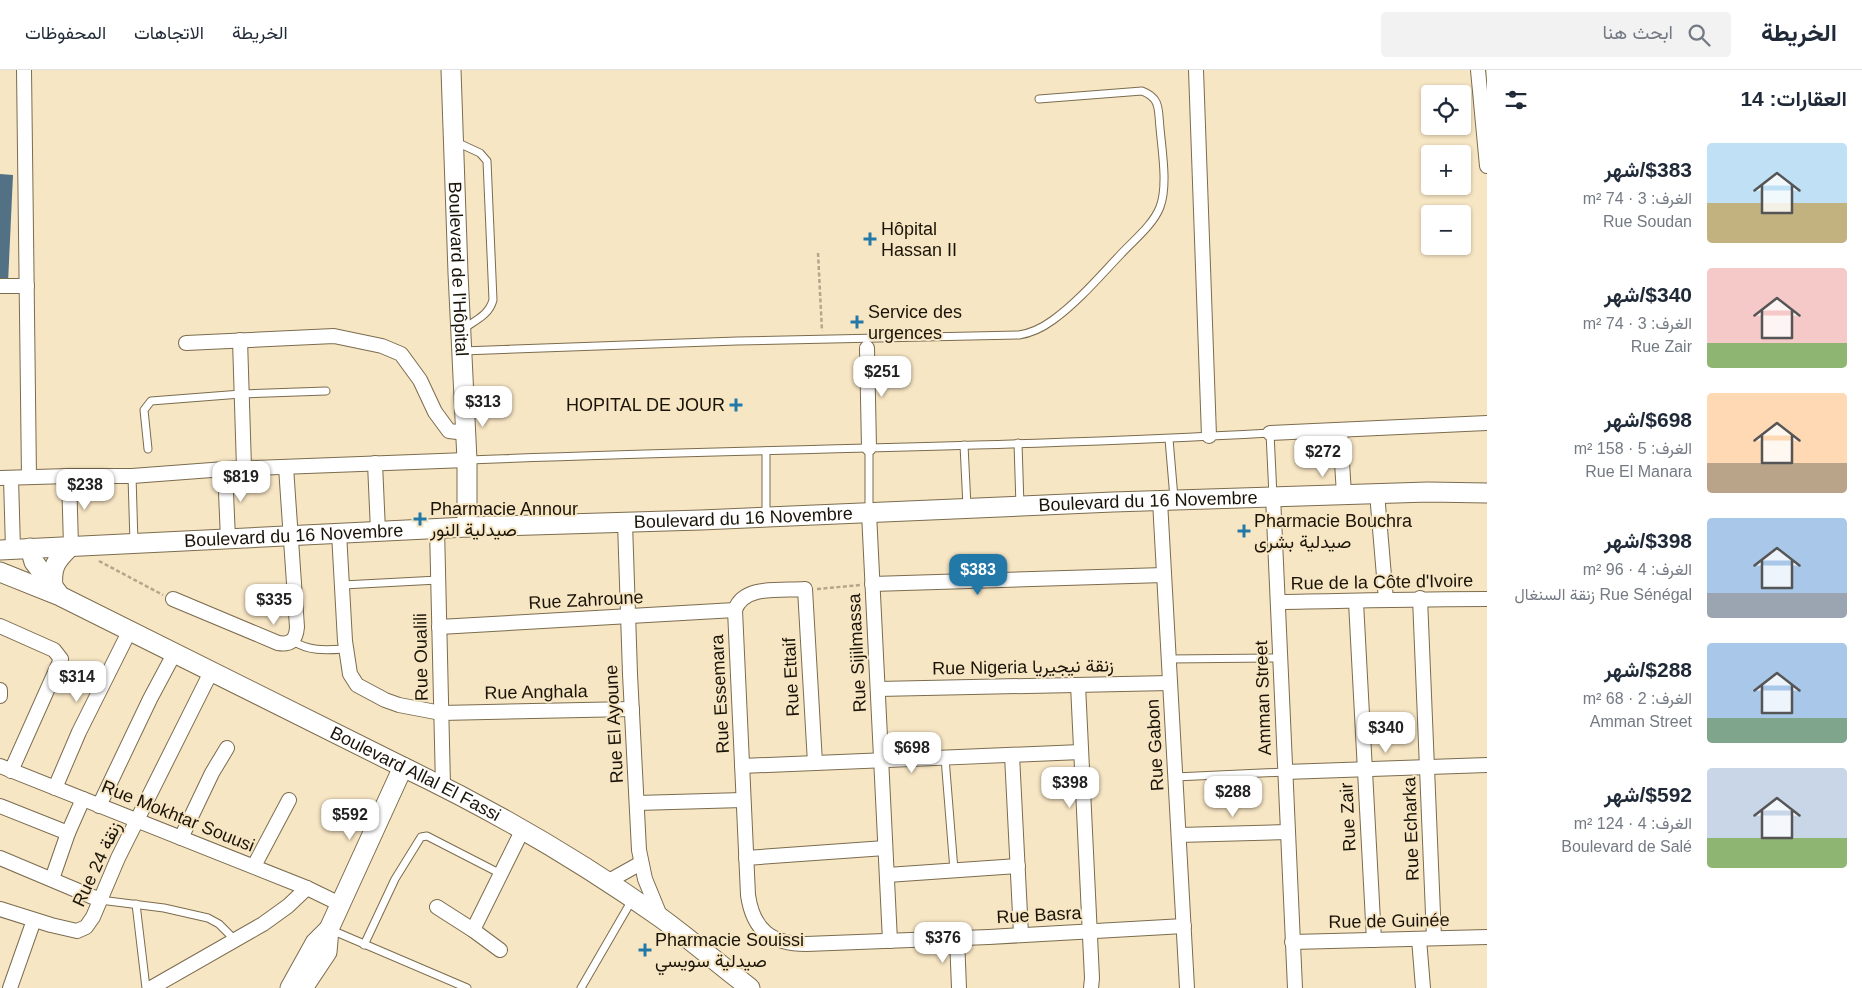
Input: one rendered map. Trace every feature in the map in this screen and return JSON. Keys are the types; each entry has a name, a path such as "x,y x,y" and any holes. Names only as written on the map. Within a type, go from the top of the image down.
{"street":[{"path":"24,70 30,477"},
{"name":"Boulevard de l'Hôpital","path":"451,70 468,460 468,527"},
{"path":"1196,70 1209,436"},
{"path":"1478,70 1487,166"},
{"path":"0,286 27,286"},
{"path":"186,343 334,336 382,346 401,354 420,380 435,412 449,431 466,433"},
{"path":"240,340 244,468"},
{"path":"867,348 869,448"},
{"path":"1270,433 1487,423"},
{"path":"1340,431 1344,494"},
{"path":"20,579 15,566 6,478 132,476 244,468 468,460"},
{"path":"375,463 378,531"},
{"path":"173,599 278,643 286,645 293,642 298,627 286,467"},
{"path":"225,469 228,539"},
{"path":"56,592 52,578 56,562 71,546 69,476"},
{"path":"1377,493 1386,600"},
{"name":"Boulevard du 16 Novembre","path":"14,549 437,528 625,523 1167,500 1377,493 1487,493"},
{"name":"Amman Street","path":"1273,496 1294,988"},
{"name":"Rue Gabon","path":"1167,500 1164,575 1187,988"},
{"name":"Rue Sijilmassa","path":"869,513 890,941"},
{"name":"Rue El Ayoune","path":"625,523 632,709 641,863 645,879 661,919"},
{"name":"Rue Oualili","path":"437,528 443,786"},
{"name":"Rue Anghala","path":"339,533 346,649 350,674 358,685 385,700 399,705 441,713 632,709"},
{"name":"Boulevard Allal El Fassi","path":"14,549 34,562 56,592"},
{"name":"Boulevard Allal El Fassi","path":"0,572 56,592 129,632 443,786 523,829 661,919 750,988"},
{"path":"872,584 1164,575"},
{"name":"Rue Essemara","path":"756,920 749,904 735,610 741,598 752,593 805,589"},
{"name":"Rue Ettaif","path":"805,589 815,763"},
{"name":"Rue de la Côte d'Ivoire","path":"1278,602 1356,602 1420,598 1487,599"},
{"name":"Rue Echarka","path":"1420,598 1434,938"},
{"name":"Rue Zair","path":"1356,602 1374,940"},
{"name":"Rue Zahroune","path":"439,627 735,610"},
{"path":"0,626 54,650 61,659 5,769"},
{"path":"55,788 78,732 129,632"},
{"path":"100,806 150,699 174,654"},
{"name":"Rue 24 زنقة","path":"34,920 77,931 89,924 118,858 210,672"},
{"name":"Rue Nigeria زنقة نيجيريا","path":"878,689 1170,683"},
{"path":"1078,685 1091,988"},
{"path":"0,690 0,696"},
{"path":"181,838 208,780 227,748"},
{"path":"742,766 1081,752"},
{"path":"1012,755 1022,934"},
{"path":"1285,772 1487,765"},
{"path":"303,988 327,952 329,929 403,767"},
{"name":"Rue Mokhtar Souusi","path":"5,769 254,866 340,904"},
{"path":"52,879 68,833 83,799"},
{"path":"254,866 289,800"},
{"path":"637,803 743,800"},
{"path":"0,806 68,833"},
{"path":"473,930 523,829"},
{"path":"1179,835 1288,832"},
{"path":"746,858 885,848"},
{"path":"0,858 100,900"},
{"path":"607,882 641,863"},
{"path":"887,875 1018,866"},
{"path":"151,988 278,914 307,888"},
{"path":"436,907 473,930 500,950"},
{"path":"0,909 34,920 10,988"},
{"name":"Rue Basra","path":"756,920 772,937 789,944 957,938 1184,926"},
{"path":"290,988 316,943 329,929"},
{"name":"Rue de Guinée","path":"1292,942 1487,937"},
{"path":"957,938 959,988"},
{"path":"1419,939 1423,988"}],"lane":[{"path":"462,351 822,339 1019,335 1032,333 1063,313 1144,230 1157,213 1162,199 1162,150 1156,99 1153,96 1142,91 1039,99"},
{"path":"454,141 480,153 487,161 494,300 486,314 461,330"},
{"path":"148,449 144,410 151,401 241,394 326,391"},
{"path":"468,460 1169,439 1270,433 1273,496"},
{"path":"1167,500 1169,439"},
{"path":"1018,443 1020,506"},
{"path":"964,445 967,508"},
{"path":"869,448 869,513"},
{"path":"766,451 766,517"},
{"path":"132,476 134,543"},
{"path":"343,585 438,580"},
{"path":"293,642 307,649 346,649"},
{"path":"1169,659 1280,658"},
{"path":"945,758 954,870"},
{"path":"1175,777 1285,772"},
{"path":"364,945 395,879 421,837 427,836 501,874"},
{"path":"100,900 136,904 208,918 219,924 235,940"},
{"path":"581,988 632,900"},
{"path":"136,904 146,988"},
{"path":"329,929 467,988"}],"path":[{"path":"818,253 822,339"},
{"path":"96,560 173,599"},
{"path":"805,589 872,584"}],"building":[{"path":"0,174 13,175 8,283 0,283"}],"place":[{"name":"Hôpital Hassan II","path":"870,239"},
{"name":"Service des urgences","path":"857,322"},
{"name":"HOPITAL DE JOUR","path":"736,405"},
{"name":"Pharmacie Annour صيدلية النور","path":"420,519"},
{"name":"Pharmacie Bouchra صيدلية بشرى","path":"1244,531"},
{"name":"Pharmacie Souissi صيدلية سويسي","path":"645,950"}]}
